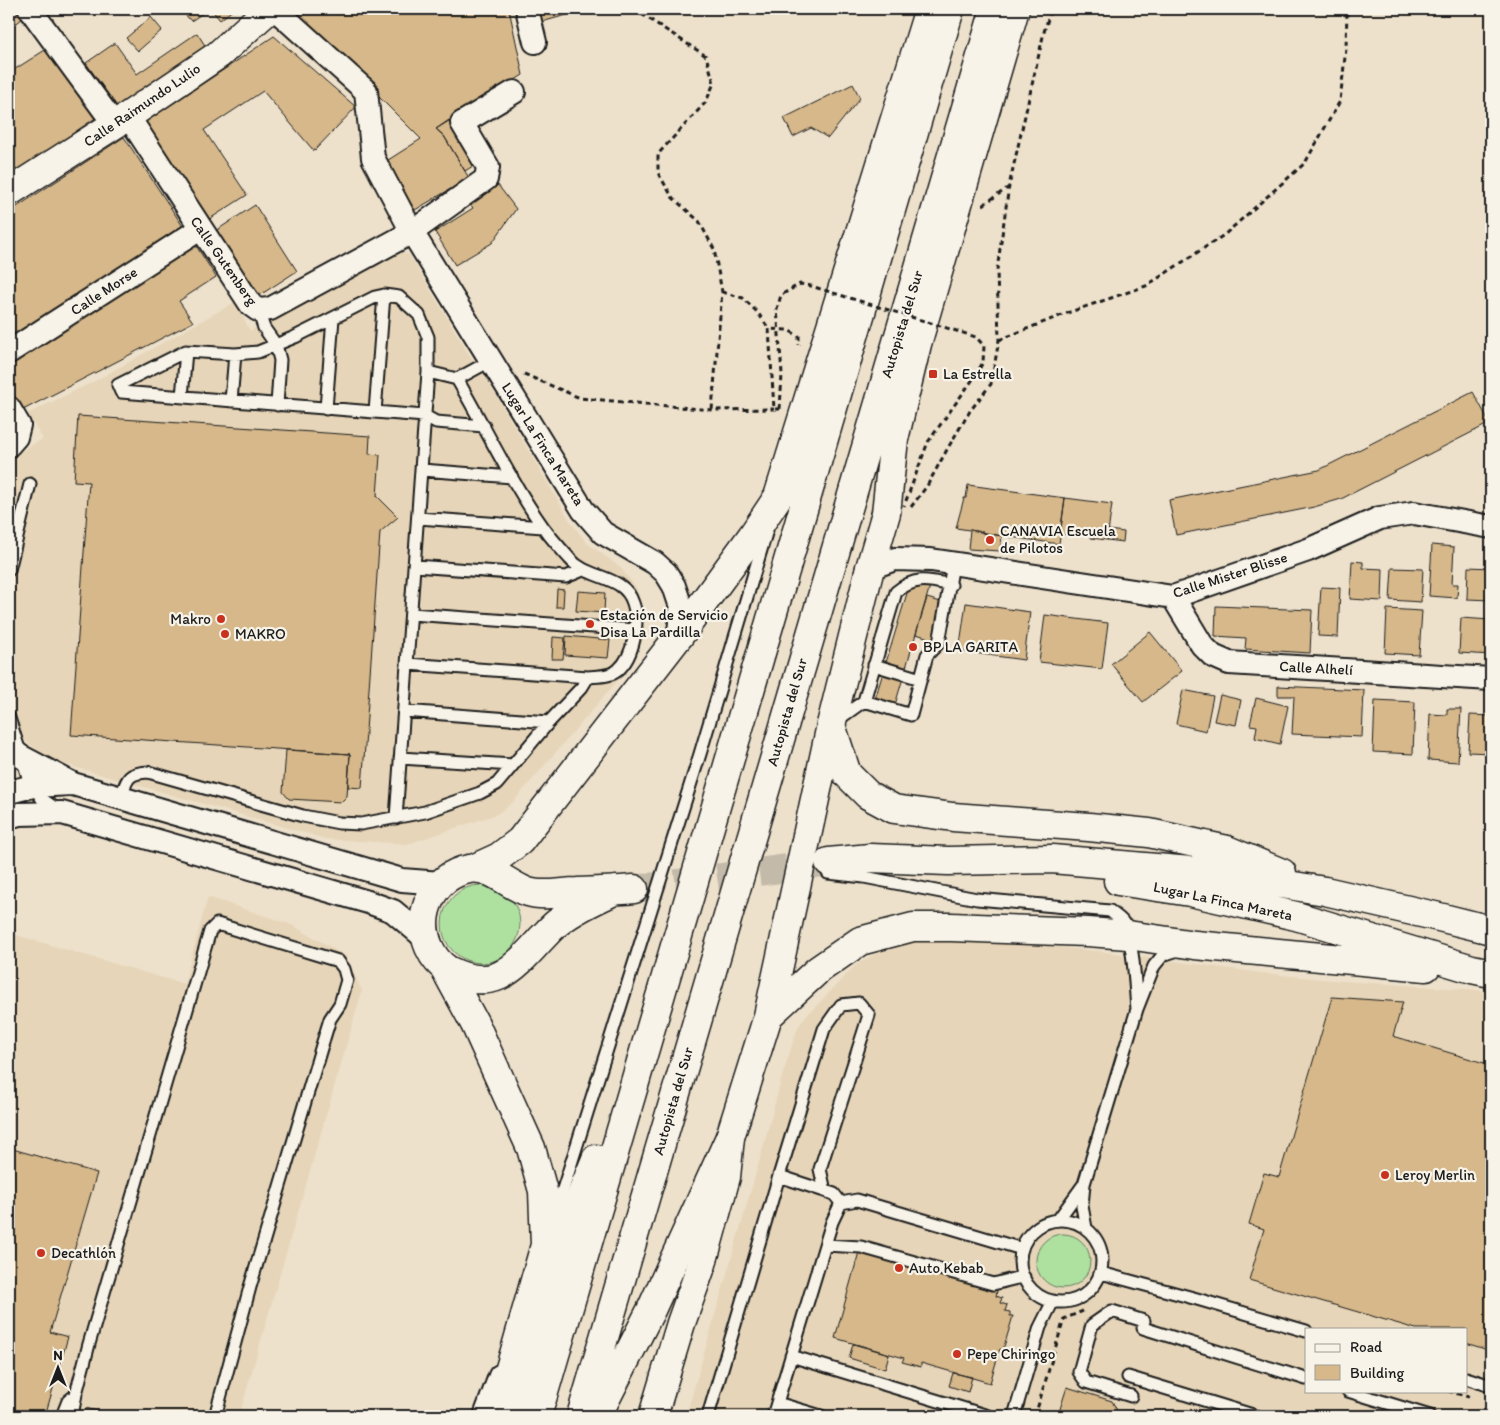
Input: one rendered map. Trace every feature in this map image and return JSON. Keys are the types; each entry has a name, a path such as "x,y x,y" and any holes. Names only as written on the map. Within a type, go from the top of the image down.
{"main road":[{"name":"Calle Raimundo Lulio","path":"9,192 122,120 218,54 269,9"},
{"path":"497,1416 545,1245 543,1190 531,1148 475,1024 444,967 432,954 425,938 423,923 425,908 432,894 441,883 454,874 475,868 499,857 520,841 679,636 778,497 929,9"},
{"path":"537,1416 950,9"},
{"name":"Autopista del Sur","path":"581,1416 995,9"},
{"path":"597,1416 651,1310 730,1137 768,1016 831,725 870,568 900,510 894,439 917,344 1015,9"},
{"path":"831,725 847,774 868,795 894,809 954,817 1089,826 1149,834 1226,850 1325,891"},
{"name":"Lugar La Finca Mareta","path":"828,867 870,858 948,861 1057,871 1190,892 1296,916 1482,971"},
{"name":"Lugar La Finca Mareta","path":"948,861 1052,859 1214,873 1325,891 1440,916 1491,930"},
{"path":"444,967 470,979 486,979 502,975 522,960 556,924 585,904 625,890 542,895 518,888 488,871 475,868"},
{"path":"768,1016 818,970 860,941 913,928 951,927 1128,935 1195,945 1393,965 1482,971"},
{"path":"508,1416 536,1334 569,1225 654,1017"},
{"path":"653,1416 681,1323 702,1264 726,1177 730,1137"}],"street":[{"name":"Calle Gutenberg","path":"30,9 122,120 200,229 251,305 258,310 270,309 412,232 486,179 488,167 462,123 514,92"},
{"name":"Lugar La Finca Mareta","path":"275,9 366,91 373,158 412,232 583,510 603,533 655,563 666,573 674,586 681,608 679,636"},
{"path":"527,9 535,42"},
{"name":"Calle Morse","path":"9,352 200,229"},
{"name":"Calle Mister Blisse","path":"900,510 893,539 904,548 945,570"},
{"name":"Calle Mister Blisse","path":"870,568 895,559 945,570 1173,596 1308,550 1380,518 1414,514 1491,527"},
{"name":"Calle Alhelí","path":"1173,596 1202,644 1213,656 1230,663 1491,679"},
{"path":"14,751 73,784 402,880 441,883"},
{"path":"9,792 32,786 73,784"},
{"path":"9,817 26,813 62,813 368,902 393,911 425,938"},
{"path":"485,1416 522,1322"}],"lane":[{"path":"375,412 384,295"},
{"path":"396,818 422,470 425,416 428,372 428,337 419,315 399,297 384,295 375,297 258,352 235,354 186,351 118,385 122,392 425,416 436,422 484,426"},
{"path":"258,310 264,328 276,345 280,360 277,405"},
{"path":"326,409 333,318"},
{"path":"182,397 186,351"},
{"path":"231,401 235,354"},
{"path":"428,372 458,379 492,360"},
{"path":"407,664 588,677 608,675 618,670 632,645 636,630 636,615 633,602 627,590 619,583 583,570 572,562 543,527 512,477 458,379"},
{"path":"422,470 512,477"},
{"path":"9,570 30,484"},
{"path":"545,1245 700,754 778,497"},
{"path":"418,518 543,527"},
{"path":"415,566 566,577 583,570"},
{"path":"831,725 864,701 896,592 905,585 945,570 939,643 927,656 911,715 864,701"},
{"path":"411,614 636,630"},
{"path":"874,665 921,679"},
{"path":"121,797 128,778 136,773 148,772 303,816 338,822 361,824 425,812 480,793 497,784 549,722 582,687 588,677"},
{"path":"404,711 549,722"},
{"path":"9,718 14,751 32,786 42,799 62,813"},
{"path":"400,758 513,765"},
{"path":"828,867 864,877 977,899 1110,911 1124,922 1128,935 1134,970 1137,1008"},
{"path":"72,1416 76,1394 210,931 217,924 338,961 344,969 347,980 340,1004 330,1019 312,1078 215,1415"},
{"path":"1086,1228 1082,1206 1084,1184 1137,1008 1154,966 1162,955 1195,945"},
{"path":"708,1416 824,1029 841,1004 859,1003 870,1015 820,1169 825,1191"},
{"path":"779,1176 834,1194 841,1203"},
{"path":"1058,1220 1084,1184"},
{"path":"841,1203 857,1200 1022,1249"},
{"path":"773,1416 824,1245 841,1203"},
{"path":"1058,1220 1068,1221 1086,1228 1100,1248 1102,1260 1101,1273 1096,1284 1077,1298 1066,1301 1053,1301 1041,1296 1031,1288 1024,1277 1021,1263 1022,1249 1028,1238 1036,1229 1046,1223 1058,1220"},
{"path":"824,1245 861,1247 993,1284 1012,1278 1024,1277"},
{"path":"1101,1273 1305,1331"},
{"path":"1014,1416 1040,1327 1053,1301"},
{"path":"1131,1396 1086,1382 1079,1372 1092,1325 1112,1311 1143,1324 1305,1378"},
{"path":"791,1356 988,1416"},
{"path":"1128,1378 1256,1416"},
{"path":"1468,1379 1491,1386"},
{"path":"1351,1392 1430,1416"},
{"path":"62,1416 68,1401 76,1394"},
{"path":"777,1403 821,1416"}],"path":[{"path":"636,9 706,56 714,83 706,102 658,154 658,173 673,198 699,221 714,249 722,292 712,410"},
{"path":"900,510 927,486 970,411 991,384 999,340 997,270 1009,186 1044,32 1051,9"},
{"path":"999,340 1067,313 1146,286 1224,235 1305,163 1340,100 1346,48 1346,9"},
{"path":"492,360 580,398 712,410 780,409 782,374 777,309 781,295 800,284 838,294 976,338 984,346 983,362 976,375 928,442 900,510"},
{"path":"722,292 744,298 769,328 774,409"},
{"path":"769,328 788,330 799,336 800,353"}],"shaded area":[{"path":"398,253 409,254 471,358 490,385 570,521 587,543 620,567 637,589 645,628 642,642 632,664 513,802 497,814 408,844 326,839 50,760 9,728 9,460 43,439 27,414 97,380 235,302 250,331"},
{"path":"208,897 292,925 346,956 362,991 239,1416 9,1416 9,933 184,984"},
{"path":"937,937 973,938 1106,952 1261,973 1342,981 1477,990 1491,993 1491,1416 686,1416 783,1073 798,1027 806,1016 857,964 875,954 913,942"}],"green space":[{"path":"473,885 489,885 503,891 514,902 520,916 520,932 514,946 503,957 489,963 473,963 459,957 448,946 442,932 442,916 448,902 459,891"},
{"path":"1063,1234 1073,1236 1082,1242 1088,1251 1090,1261 1088,1271 1082,1280 1073,1286 1063,1288 1053,1286 1044,1280 1038,1271 1036,1261 1038,1251 1044,1242 1053,1236"}],"building":[{"path":"180,9 209,9 191,21"},
{"path":"211,9 234,9 220,20"},
{"path":"291,9 509,9 523,75 436,129 444,136 469,178 415,210 385,162 421,139"},
{"path":"535,9 581,9 581,11 538,23"},
{"path":"15,10 22,19 14,25 9,19 9,15"},
{"path":"151,17 162,30 138,51 126,38"},
{"path":"197,33 206,47 118,108 86,63 115,43 137,74"},
{"path":"274,36 356,107 314,151 263,91 204,130 247,195 208,220 144,123"},
{"path":"45,50 97,117 9,177 9,73"},
{"path":"853,84 860,98 828,138 811,128 793,137 784,118"},
{"path":"449,120 474,159 473,166 465,171 444,136 436,129"},
{"path":"124,137 184,228 9,341 9,212"},
{"path":"498,185 516,209 492,243 455,265 435,232 473,208 469,202"},
{"path":"255,205 297,271 257,297 214,232"},
{"path":"195,244 216,277 179,301 193,322 23,410 9,387 9,364"},
{"path":"1473,392 1490,423 1341,499 1314,507 1176,535 1169,500 1319,470"},
{"name":"MAKRO","path":"78,416 370,436 369,454 380,455 377,496 398,517 380,532 362,788 348,787 350,754 71,735 89,482 74,481"},
{"path":"968,485 1065,498 1059,544 956,528 964,498 966,498"},
{"path":"1065,498 1112,504 1107,540 1091,538 1091,535 1075,532 1075,536 1060,534"},
{"path":"970,530 1002,536 1000,551 968,549"},
{"path":"1108,530 1124,532 1123,542 1107,540"},
{"path":"1432,545 1454,547 1452,584 1458,584 1457,598 1429,596"},
{"path":"1352,561 1363,562 1363,568 1383,569 1382,601 1350,599"},
{"path":"1468,567 1491,568 1491,600 1467,599"},
{"path":"1392,568 1423,569 1421,602 1390,600"},
{"path":"911,580 930,586 895,705 875,699"},
{"path":"1321,587 1340,588 1338,637 1318,636"},
{"path":"557,589 564,590 563,607 556,607"},
{"path":"578,591 605,593 604,613 576,611"},
{"path":"927,598 944,603 933,639 916,634"},
{"path":"966,603 1030,612 1024,660 959,651"},
{"path":"1216,606 1312,610 1310,653 1245,649 1246,638 1215,636"},
{"path":"1387,609 1422,611 1419,655 1385,653"},
{"path":"1045,615 1108,623 1102,669 1039,662"},
{"path":"1461,618 1491,620 1491,655 1459,653"},
{"path":"1150,632 1182,671 1143,702 1111,664"},
{"path":"566,636 610,640 608,658 565,655"},
{"path":"553,637 565,638 563,659 552,659"},
{"path":"1278,686 1364,690 1362,737 1292,734 1294,696 1278,696"},
{"path":"1183,690 1213,696 1206,731 1176,724"},
{"path":"1220,695 1241,700 1236,725 1214,721"},
{"path":"1256,698 1288,706 1280,744 1255,738 1257,726 1250,725"},
{"path":"1375,700 1415,702 1413,754 1373,752"},
{"path":"1447,709 1461,709 1458,762 1428,760 1430,714 1447,715"},
{"path":"1470,715 1491,716 1491,753 1468,752"},
{"path":"286,750 350,754 347,796 341,802 289,799 283,792"},
{"name":"Leroy Merlin","path":"1332,997 1403,1002 1393,1036 1491,1065 1491,1351 1468,1344 1468,1328 1413,1328 1249,1280 1264,1229 1249,1224 1264,1173 1279,1177"},
{"name":"Decathlón","path":"9,1148 97,1173 50,1332 68,1337 45,1416 37,1416 9,1408"},
{"path":"859,1252 997,1291 996,1296 1002,1298 1000,1303 1007,1305 1005,1311 1010,1312 1010,1316 1013,1316 1003,1350 1000,1349 990,1383 921,1363 921,1367 902,1362 904,1358 835,1338"},
{"path":"853,1344 889,1354 885,1369 849,1358"},
{"path":"953,1373 972,1377 968,1392 949,1386"},
{"path":"1067,1387 1112,1401 1120,1416 1068,1416 1059,1412"},
{"path":"86,1408 115,1416 83,1416"}],"tunnel":[{"path":"634,889 823,863"}],"place":[{"name":"La Estrella","path":"933,374"},
{"name":"CANAVIA Escuela de Pilotos","path":"990,540"},
{"name":"Makro","path":"221,619"},
{"name":"Estación de Servicio Disa La Pardilla","path":"590,624"},
{"name":"MAKRO","path":"225,634"},
{"name":"BP LA GARITA","path":"913,647"},
{"name":"Leroy Merlin","path":"1385,1175"},
{"name":"Decathlón","path":"41,1253"},
{"name":"Auto Kebab","path":"899,1268"},
{"name":"Pepe Chiringo","path":"957,1354"}]}
